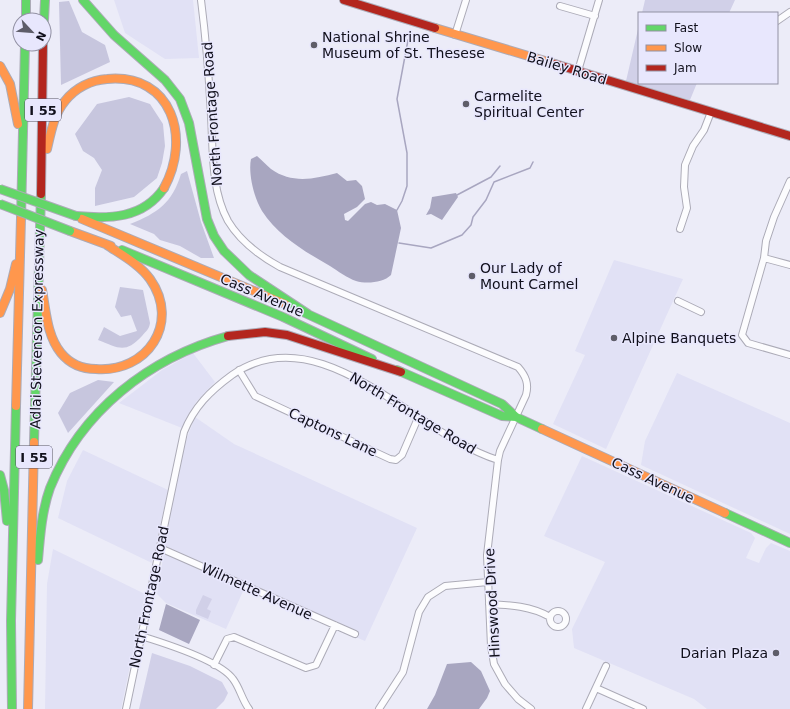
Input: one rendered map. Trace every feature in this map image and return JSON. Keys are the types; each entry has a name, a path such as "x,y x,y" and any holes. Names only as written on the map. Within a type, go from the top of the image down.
{"main road":[{"path":"26,0 26,12"},
{"path":"44,12 45,0"},
{"path":"83,0 98,21 166,81 180,99 189,124 204,208 214,234 232,261 244,272 308,314"},
{"name":"Bailey Road","path":"344,0 358,2 455,34 790,136"},
{"name":"Adlai Stevenson Expressway","path":"12,709 11,621 25,52"},
{"name":"Adlai Stevenson Expressway","path":"28,709 38,268 42,177 43,52"},
{"path":"0,66 10,84 22,144"},
{"path":"42,177 54,122 61,106 69,96 79,89 99,79 122,78 147,86 162,97 173,119 178,142 172,173 161,191 140,210 115,218 76,216"},
{"name":"Cass Avenue","path":"0,189 76,216 308,314 502,404 516,417 790,543"},
{"name":"Cass Avenue","path":"0,204 107,244 283,317 401,372 502,416 516,417"},
{"path":"0,313 10,289 21,240"},
{"path":"38,268 50,331 60,352 76,365 86,368 105,371 122,369 136,362 152,347 159,332 162,313 156,291 142,270 107,244"},
{"path":"29,646 39,551 50,489 70,450 80,435 101,411 139,377 167,358 185,349 216,337 249,332 282,334 310,341 401,372"},
{"path":"0,475 7,510 11,621"}],"street":[{"name":"North Frontage Road","path":"126,709 181,444 195,408 212,390 239,370 255,362 300,358 317,361 350,375 418,418 477,452 498,460 527,390 525,376 518,367 280,267 258,254 238,234 225,214 217,188 206,37 201,0"},
{"path":"455,34 466,0"},
{"path":"578,71 599,0"},
{"path":"560,6 595,16"},
{"path":"778,20 790,12"},
{"path":"680,229 687,208 684,187 685,165 693,146 704,130 711,112"},
{"path":"790,181 766,241 764,258 743,330 743,338 748,343 790,355"},
{"path":"764,258 790,265"},
{"path":"678,301 701,312"},
{"name":"Captons Lane","path":"239,370 255,396 390,459 396,460 402,455 418,418"},
{"name":"Hinswood Drive","path":"498,460 487,555 494,664 509,690 531,709"},
{"name":"Wilmette Avenue","path":"160,548 355,634"},
{"path":"379,709 403,672 419,612 428,597 444,586 488,582"},
{"path":"489,604 516,606 542,612 550,617"},
{"path":"214,665 227,639 234,637 306,668 314,667 335,625"},
{"path":"141,636 163,643 225,671 234,680 249,709"},
{"path":"586,709 606,666"},
{"path":"596,688 643,709"}],"shaded area":[{"path":"114,0 193,0 199,58 165,59 125,33"},
{"path":"645,0 735,0 729,12 642,12"},
{"path":"69,1 82,32 105,45 110,62 61,85 59,2"},
{"path":"638,29 638,84 697,84 690,100 626,81"},
{"path":"129,97 150,104 163,124 165,146 162,163 157,178 134,197 95,206 95,188 102,170 94,158 83,151 75,134 97,104"},
{"path":"257,156 271,169 287,177 303,179 337,173 347,181 356,180 362,186 365,199 357,207 344,214 345,220 348,221 365,204 371,202 377,205 385,204 397,210 401,228 391,275 384,280 374,282 356,281 311,255 292,242 276,228 268,220 259,206 252,185 250,171 251,159"},
{"path":"187,171 201,222 214,258 201,258 180,246 160,240 154,234 130,224 149,216 163,206 173,192 181,174"},
{"path":"456,193 458,197 442,220 431,214 426,215 430,208 432,197"},
{"path":"614,260 683,279 606,449 553,424 585,355 575,351"},
{"path":"120,287 143,290 150,323 147,330 136,342 122,348 98,340 104,327 120,336 137,331 131,315 121,317 115,307"},
{"path":"193,353 215,382 196,402 182,428 119,403 162,370"},
{"path":"677,373 790,423 790,534 641,465 645,441"},
{"path":"98,380 114,382 68,433 58,413 70,393"},
{"path":"195,417 234,444 417,528 365,641 244,589 226,629 166,603 157,594 177,474 184,446"},
{"path":"83,450 168,490 152,563 58,518 67,481"},
{"path":"582,456 751,533 755,538 746,558 759,563 766,548 771,543 790,551 790,709 707,709 694,699 574,648 572,629 605,562 544,536"},
{"path":"53,549 145,594 121,709 45,709 47,584"},
{"path":"203,595 212,599 207,609 211,611 208,619 196,614 196,610"},
{"path":"166,604 200,620 189,644 159,630"},
{"path":"152,653 190,666 222,682 228,693 224,701 216,709 139,709"},
{"path":"471,662 481,671 490,691 479,709 427,709 435,695 447,664"}],"waterway":[{"path":"397,210 407,186 407,153 397,99 408,40"},
{"path":"399,243 431,248 462,235 471,225 473,217 486,200 494,182 530,168 533,162"},
{"path":"457,195 491,177 500,166"}],"traffic: fast":[{"path":"26,0 26,12"},
{"path":"44,12 45,0"},
{"path":"83,0 114,35 165,80 180,99 189,123 207,219 214,236 224,251 249,275 308,314"},
{"path":"21,218 25,52"},
{"path":"76,216 113,217 124,215 146,206 156,198 164,188"},
{"path":"0,189 76,216"},
{"path":"34,442 41,194"},
{"path":"0,204 70,231"},
{"path":"122,250 283,317 372,359"},
{"path":"303,312 502,404 516,417 542,429"},
{"path":"38,560 43,514 50,488 63,460 80,435 99,412 121,391 145,373 171,358 228,336"},
{"path":"397,370 502,416 516,417"},
{"path":"12,709 11,621 16,406"},
{"path":"0,475 4,490 7,521"},
{"path":"725,513 790,543"}],"traffic: slow":[{"path":"435,28 555,64"},
{"path":"0,66 10,84 18,124"},
{"path":"47,149 53,124 61,106 69,96 78,89 95,81 107,79 130,80 148,87 161,98 170,113 175,130 176,149 172,169 164,188"},
{"path":"16,406 21,218"},
{"path":"82,219 285,304"},
{"path":"70,231 111,246"},
{"path":"42,290 48,323 53,339 61,353 73,363 91,369 114,368 130,363 144,354 154,342 160,328 162,312 159,296 150,279 141,269 107,245"},
{"path":"0,313 10,289 16,264"},
{"path":"542,429 725,513"},
{"path":"28,709 34,442"}],"traffic: jam":[{"path":"344,0 435,28"},
{"path":"41,194 43,52"},
{"path":"555,64 790,136"},
{"path":"228,336 265,332 287,335 401,372"}],"place":[{"name":"National Shrine Museum of St. Thesese","path":"314,45"},
{"name":"Carmelite Spiritual Center","path":"466,104"},
{"name":"Our Lady of Mount Carmel","path":"472,276"},
{"name":"Alpine Banquets","path":"614,338"},
{"name":"Darian Plaza","path":"776,653"}]}
